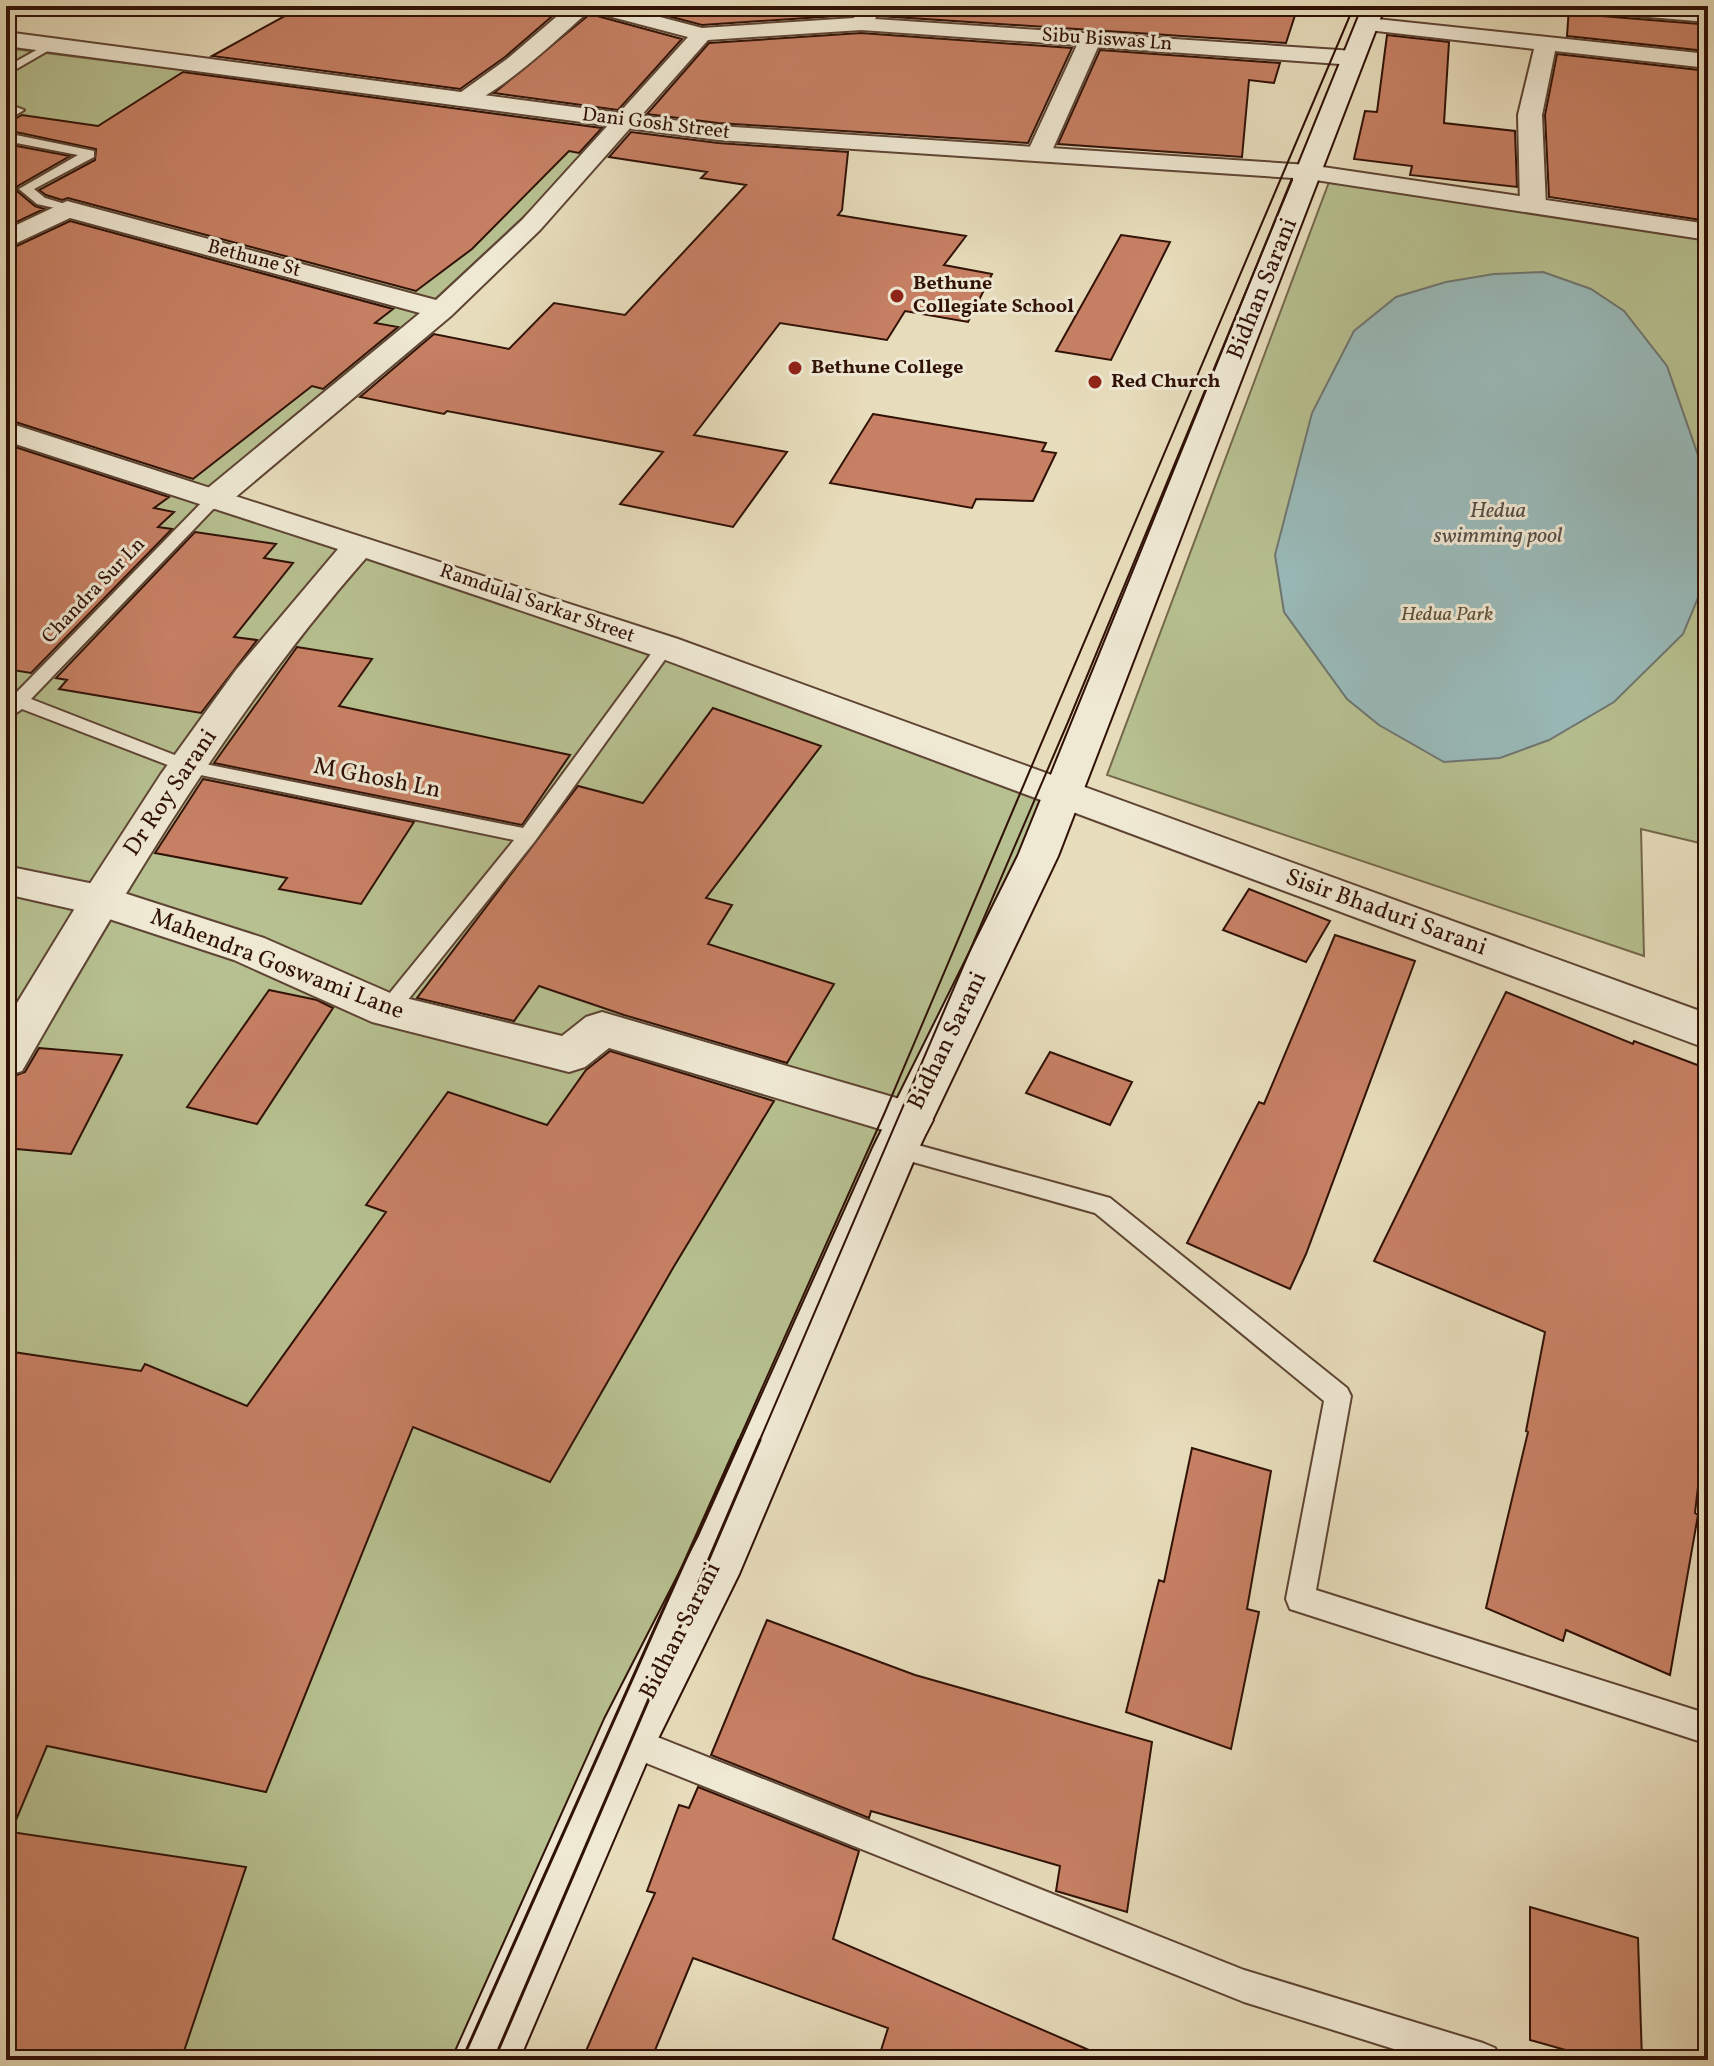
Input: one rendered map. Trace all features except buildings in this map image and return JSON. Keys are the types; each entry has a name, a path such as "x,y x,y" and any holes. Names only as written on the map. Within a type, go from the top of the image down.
{"street":[{"path":"465,100 515,64 582,6"},
{"name":"Sibu Biswas Ln","path":"593,6 702,34 866,15 1091,39 1354,58"},
{"path":"1589,6 1706,15"},
{"path":"1370,15 1707,68"},
{"name":"Bidhan Sarani","path":"485,2060 626,1740 719,1555 903,1134 1038,856 1370,15"},
{"path":"214,499 441,310 531,225 702,34"},
{"name":"Dani Gosh Street","path":"6,39 718,133 1309,172 1708,232"},
{"path":"1039,153 1091,39"},
{"path":"1533,206 1530,115 1546,44"},
{"path":"6,240 67,209"},
{"name":"Bethune St","path":"67,209 441,310"},
{"name":"Ramdulal Sarkar Street","path":"6,431 665,647 1063,794"},
{"name":"Dr Roy Sarani","path":"6,1059 99,900 186,766 288,628 360,545"},
{"name":"Sisir Bhaduri Sarani","path":"1063,794 1708,1032"},
{"name":"Mahendra Goswami Lane","path":"6,880 99,900 249,949 387,1010 569,1055 602,1029 903,1134"}],"lane":[{"path":"6,72 53,45"},
{"path":"6,106 18,110 6,117"},
{"path":"6,137 90,154 20,188 41,201 67,209"},
{"name":"Chandra Sur Ln","path":"11,703 214,499"},
{"path":"387,1010 528,836 665,647"},
{"name":"M Ghosh Ln","path":"11,703 186,766 528,836"},
{"path":"903,1134 1102,1205 1338,1396 1300,1599 1708,1729"},
{"path":"626,1740 1244,1986 1483,2060"}],"green space":[{"path":"6,48 622,125 215,504 1061,796 514,2060 6,2060"},
{"name":"Hedua Park","path":"1329,182 1708,238 1708,845 1641,829 1644,956 1107,775"}],"water":[{"name":"Hedua swimming pool","path":"1543,272 1591,289 1624,311 1667,366 1708,484 1708,574 1683,634 1614,702 1549,740 1500,758 1444,762 1379,725 1347,699 1284,612 1275,555 1312,413 1354,331 1396,297 1446,282 1494,274"}],"tram line":[{"path":"738,1442 885,1112 1354,6"},
{"path":"759,1442 1068,722 1292,180"},
{"path":"462,2060 739,1440"},
{"path":"494,2060 760,1440"}],"place":[{"name":"Bethune Collegiate School","path":"897,296"},
{"name":"Bethune College","path":"795,368"},
{"name":"Red Church","path":"1095,382"}]}
